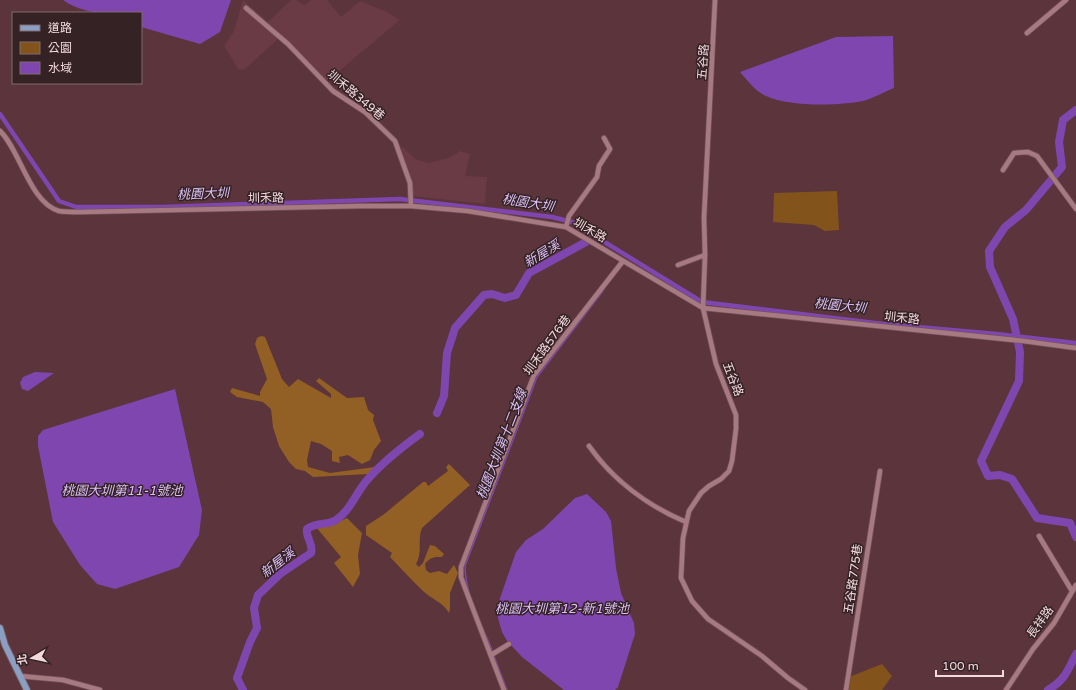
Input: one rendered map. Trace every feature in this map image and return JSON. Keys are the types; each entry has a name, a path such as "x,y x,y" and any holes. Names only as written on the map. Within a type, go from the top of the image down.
{"main road":[{"path":"0,628 5,645 27,690"}],"street":[{"name":"五谷路","path":"715,0 704,218 705,255 703,306 716,364 736,415 736,429 732,462 729,471 721,479 701,493 689,511 686,522 681,574 686,592 708,619 762,656 788,678 806,690"},
{"path":"1026,33 1066,0"},
{"name":"圳禾路349巷","path":"246,8 288,44 332,91 365,112 381,130 395,140 410,183 411,205"},
{"name":"圳禾路","path":"0,131 37,192 45,202 58,210 80,212 411,205 468,211 566,226 623,261 703,306 1018,340 1076,348"},
{"path":"566,226 568,218 597,177 599,166 610,149 604,138"},
{"path":"1003,170 1014,153 1028,152 1037,156 1076,209"},
{"path":"678,264 705,255"},
{"name":"圳禾路576巷","path":"504,690 461,577 461,567 466,550 489,496 534,375 623,261"},
{"path":"589,446 608,469 644,502 686,522"},
{"name":"五谷路775巷","path":"846,690 880,471"},
{"path":"1039,536 1072,591"},
{"name":"長祥路","path":"1006,690 1024,661 1054,624 1076,585"},
{"path":"491,655 509,644"},
{"path":"20,676 63,680 100,690"}],"shaded area":[{"path":"243,0 268,22 291,0 296,0 304,5 311,0 327,0 341,17 360,1 387,12 400,20 327,81 281,36 244,70 238,69 224,46 234,31"},
{"path":"403,147 415,159 429,163 451,157 460,151 470,154 465,176 487,177 485,204 413,196 410,176 401,148"},
{"path":"261,336 265,337 282,379 289,387 298,379 331,398 331,394 316,381 319,378 347,398 364,397 368,410 374,415 373,420 381,441 374,450 370,460 362,464 348,455 339,457 340,463 332,461 332,451 321,444 311,441 307,460 308,467 330,473 375,467 369,474 313,477 305,471 296,469 289,462 279,446 273,427 271,409 263,402 237,397 230,392 232,388 260,396 260,392 267,379 255,344 257,338"},
{"path":"449,464 470,485 422,528 419,555 416,564 419,567 423,563 430,545 435,546 444,554 442,557 434,557 430,559 425,564 426,570 430,573 439,571 447,574 454,565 458,573 450,593 449,613 444,606 426,594 390,557 392,553 366,535 366,526 383,515 423,482 426,482 428,486 448,471 446,467"},
{"path":"347,518 362,533 358,555 360,574 353,587 334,563 341,557 316,527 330,526"}],"green space":[{"path":"837,191 839,230 825,231 814,225 773,222 774,193"},
{"path":"882,664 892,676 882,690 847,690 849,677"}],"water":[{"path":"63,0 231,0 220,32 200,44 142,27 142,12 91,12"},
{"path":"893,36 894,88 863,101 828,105 801,104 776,100 759,92 740,72 836,37"},
{"path":"35,372 54,373 28,391 22,389 20,383 23,377"},
{"name":"桃園大圳第11-1號池","path":"175,389 202,510 199,535 179,567 115,589 97,584 80,565 53,522 38,446 38,436 43,430"},
{"name":"桃園大圳第12-新1號池","path":"587,494 606,512 611,521 616,568 621,593 634,623 635,634 618,687 615,690 564,690 522,657 507,641 502,632 498,618 498,604 516,552 526,540 543,529 575,498"}],"waterway":[{"name":"桃園大圳","path":"1076,110 1063,120 1059,142 1062,167 1026,210 1005,227 989,251 990,267 1013,319 1020,352 1019,381 981,461 988,476 1000,475 1012,479 1037,518 1070,523 1076,537"},
{"name":"桃園大圳","path":"0,114 59,201 76,207 162,207 400,199 552,217 572,222 702,302 883,324 997,334 1076,343"},
{"name":"新屋溪","path":"437,413 444,396 447,353 455,328 484,295 492,294 505,298 516,295 529,273 586,242"},
{"name":"桃園大圳第十二支線","path":"492,650 471,598 465,566 537,377 603,291"},
{"name":"新屋溪","path":"243,690 237,678 250,642 257,628 254,608 258,595 280,574 311,553 312,550 307,535 307,529 315,525 333,522 341,516 350,506 364,484 374,473 393,455 420,434"},
{"path":"1048,690 1062,678 1076,654"},
{"name":"桃園大圳第十二支線","path":"494,656 507,690"}]}
